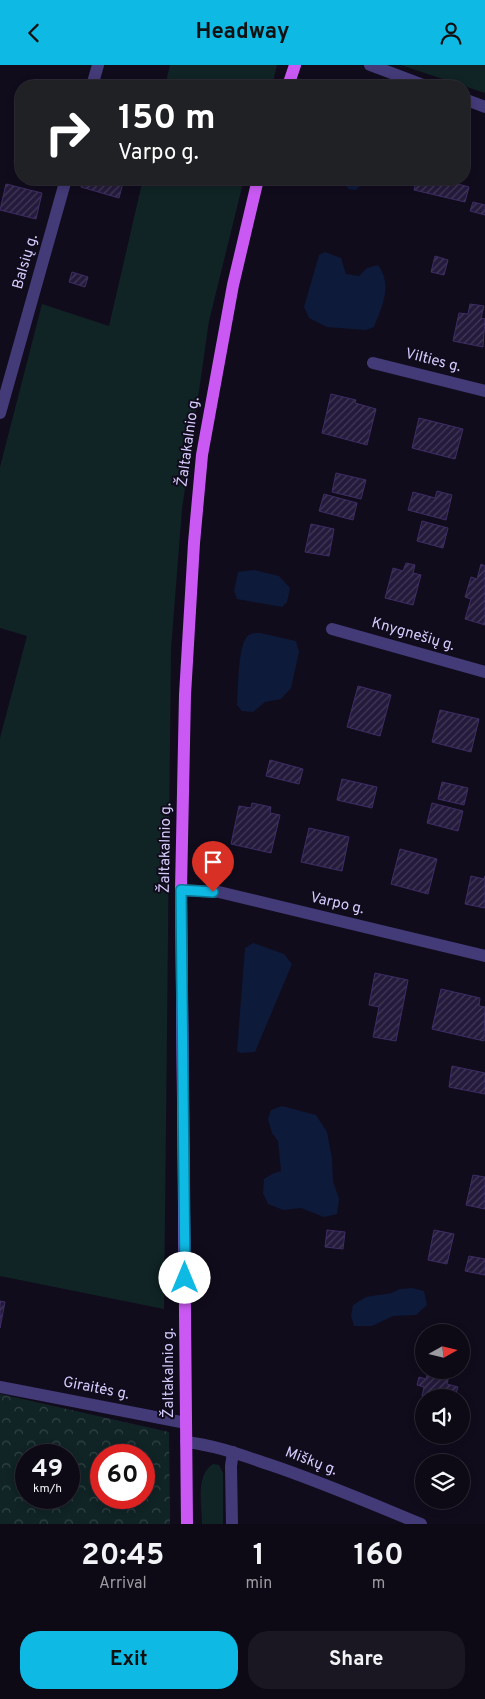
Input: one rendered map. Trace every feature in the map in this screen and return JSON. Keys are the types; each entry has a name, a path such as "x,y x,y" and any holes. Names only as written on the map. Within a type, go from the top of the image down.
{"main road":[{"path":"290,80 295,65"},
{"name":"Žaltakalnio g.","path":"187,1524 181,890 185,695 194,543 202,455 233,285 257,185"}],"street":[{"path":"94,80 98,65"},
{"path":"370,65 410,80"},
{"path":"470,101 485,107"},
{"name":"Balsių g.","path":"0,413 64,185"},
{"name":"Vilties g.","path":"373,363 485,391"},
{"name":"Knygnešių g.","path":"332,629 485,672"},
{"name":"Varpo g.","path":"181,890 219,892 485,956"},
{"name":"Giraitės g.","path":"0,1387 186,1423"},
{"name":"Miškų g.","path":"186,1442 233,1452 306,1477 420,1524"},
{"path":"232,1524 231,1467 233,1452"}],"green space":[{"path":"170,65 277,65 273,80 166,80"},
{"path":"401,65 485,65 485,93 470,88 470,80 446,80"},
{"path":"142,185 243,185 209,321 182,509 171,649 164,1309 0,1276 0,738 27,636 0,628 0,467 42,304 109,326"},
{"path":"0,1394 169,1432 170,1524 0,1524"},
{"path":"213,1464 219,1465 223,1473 223,1524 202,1524 202,1483 207,1469"}],"water":[{"path":"345,185 361,185 356,190 349,189"},
{"path":"325,252 341,258 346,274 359,276 367,268 378,265 385,281 385,296 374,327 366,330 327,327 309,318 304,307 319,255"},
{"path":"254,570 279,576 290,588 287,602 282,607 237,599 234,591 238,572"},
{"path":"260,633 296,641 299,652 291,688 281,699 265,702 253,712 242,711 237,705 241,651 247,636"},
{"path":"253,943 284,954 292,964 255,1052 241,1053 237,1051 245,948"},
{"path":"282,1106 316,1115 327,1132 332,1159 333,1181 339,1199 337,1214 324,1217 301,1208 283,1210 268,1204 263,1193 264,1179 281,1171 278,1141 272,1133 268,1119 271,1110"},
{"path":"412,1288 424,1291 427,1305 416,1315 393,1316 372,1326 354,1326 351,1316 353,1305 366,1297"}],"building":[{"path":"6,184 42,193 36,219 0,210"},
{"path":"82,185 122,185 119,198 81,187"},
{"path":"415,185 462,185 469,187 465,202 414,190"},
{"path":"473,202 485,205 485,215 470,211"},
{"path":"435,256 448,260 444,275 431,272"},
{"path":"72,272 88,277 85,287 69,282"},
{"path":"470,304 484,306 481,318 485,319 483,347 453,341 459,313 468,314"},
{"path":"331,394 356,400 355,403 376,409 367,445 322,433"},
{"path":"419,418 463,429 455,459 412,448"},
{"path":"336,473 366,480 361,499 332,492"},
{"path":"437,491 452,495 446,520 408,510 413,492 435,498"},
{"path":"324,494 357,503 353,520 319,511"},
{"path":"422,521 448,528 443,548 417,541"},
{"path":"311,524 334,529 329,556 305,552"},
{"path":"406,563 415,565 413,573 421,575 413,605 385,598 393,568 403,571"},
{"path":"481,564 485,566 485,625 465,619 471,599 465,597 471,577 477,579"},
{"path":"358,686 391,695 380,736 347,727"},
{"path":"440,710 479,719 471,752 432,742"},
{"path":"270,760 303,769 299,784 266,776"},
{"path":"342,779 377,787 372,808 337,800"},
{"path":"442,782 468,788 464,805 438,799"},
{"path":"252,803 271,807 270,813 280,815 271,853 231,844 239,806 251,808"},
{"path":"432,803 463,811 458,831 427,823"},
{"path":"309,828 349,837 342,871 301,862"},
{"path":"400,849 437,859 428,894 391,884"},
{"path":"471,876 484,879 485,876 485,908 465,904"},
{"path":"375,973 408,980 396,1041 373,1037 379,1007 369,1005"},
{"path":"441,989 480,998 479,1006 485,1007 484,1041 432,1029"},
{"path":"452,1066 485,1073 485,1094 449,1087"},
{"path":"473,1175 485,1177 485,1209 466,1205"},
{"path":"327,1230 345,1232 343,1249 325,1247"},
{"path":"434,1230 454,1234 447,1264 428,1260"},
{"path":"469,1256 485,1259 485,1275 465,1271"},
{"path":"0,1301 5,1302 0,1328"},
{"path":"418,1379 448,1379 447,1384 458,1387 457,1389 424,1389 424,1387 417,1385"}],"route":[{"path":"185,1278 181,890 213,892"}]}
